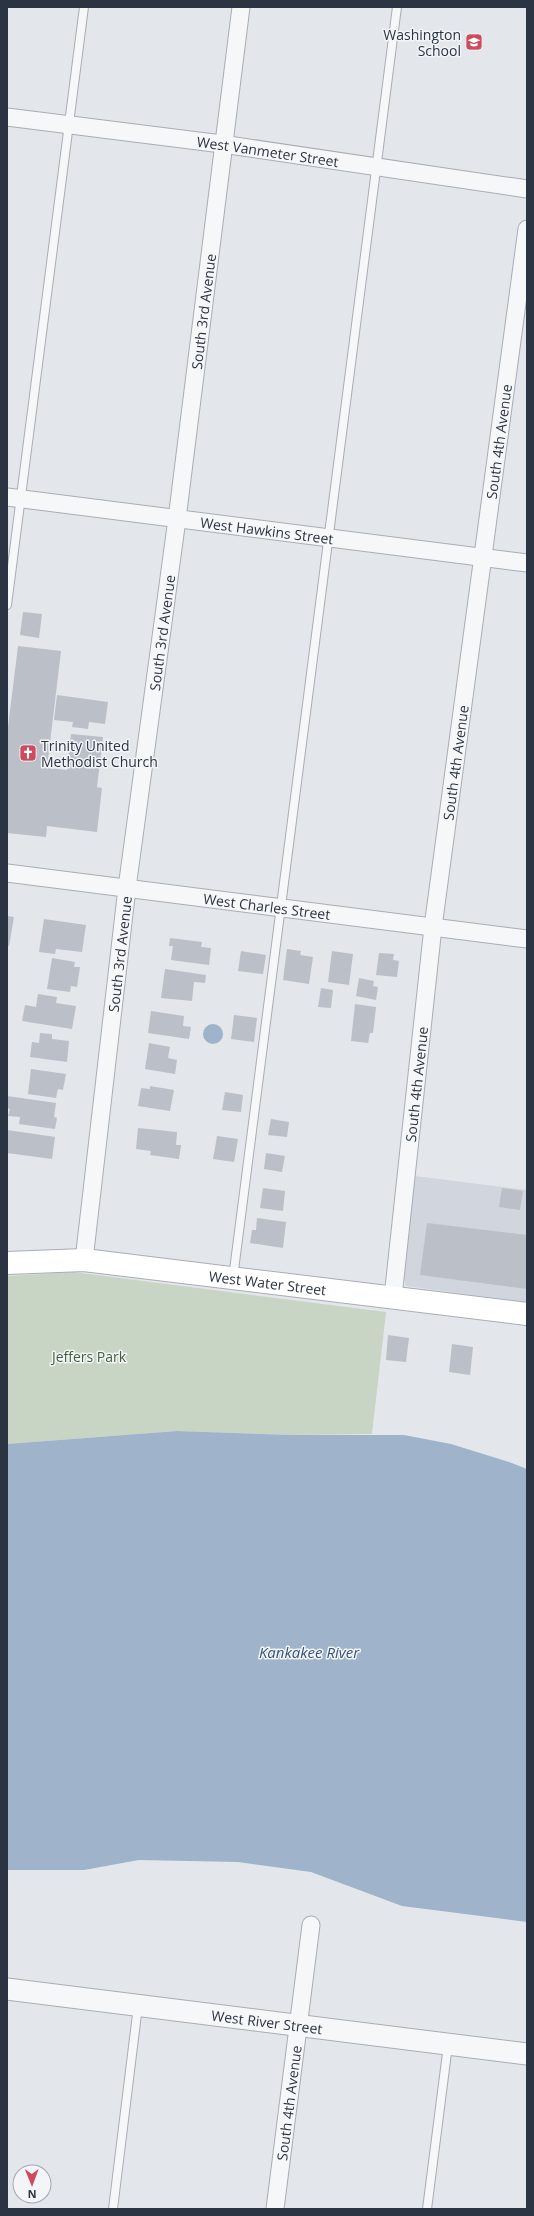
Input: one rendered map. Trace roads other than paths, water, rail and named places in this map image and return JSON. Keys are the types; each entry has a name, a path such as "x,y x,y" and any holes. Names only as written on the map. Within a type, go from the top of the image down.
{"main road":[{"name":"West Water Street","path":"7,1263 84,1260 527,1314"}],"street":[{"name":"South 3rd Avenue","path":"84,1260 127,888 177,519 222,144 241,7"},
{"name":"West Vanmeter Street","path":"7,118 222,144 527,189"},
{"name":"South 4th Avenue","path":"393,1297 433,927 527,229"},
{"name":"West Hawkins Street","path":"14,498 527,563"},
{"name":"West Charles Street","path":"7,873 527,939"},
{"name":"South 4th Avenue","path":"275,2209 311,1925"},
{"name":"West River Street","path":"7,1989 527,2054"}],"lane":[{"path":"7,605 14,498 84,7"},
{"path":"233,1278 397,7"},
{"path":"113,2209 138,2005"},
{"path":"427,2209 448,2044"}],"water":[{"path":"213,1024 220,1027 223,1034 220,1041 213,1044 206,1041 203,1034 206,1027"},
{"name":"Kankakee River","path":"177,1431 292,1435 404,1435 451,1444 527,1469 527,1922 402,1906 311,1872 238,1862 139,1860 84,1870 7,1870 7,1444"}],"place":[{"name":"Washington School","path":"474,42"},
{"name":"Trinity United Methodist Church","path":"28,753"}],"park label":[{"name":"Jeffers Park","path":"89,1356"}]}
